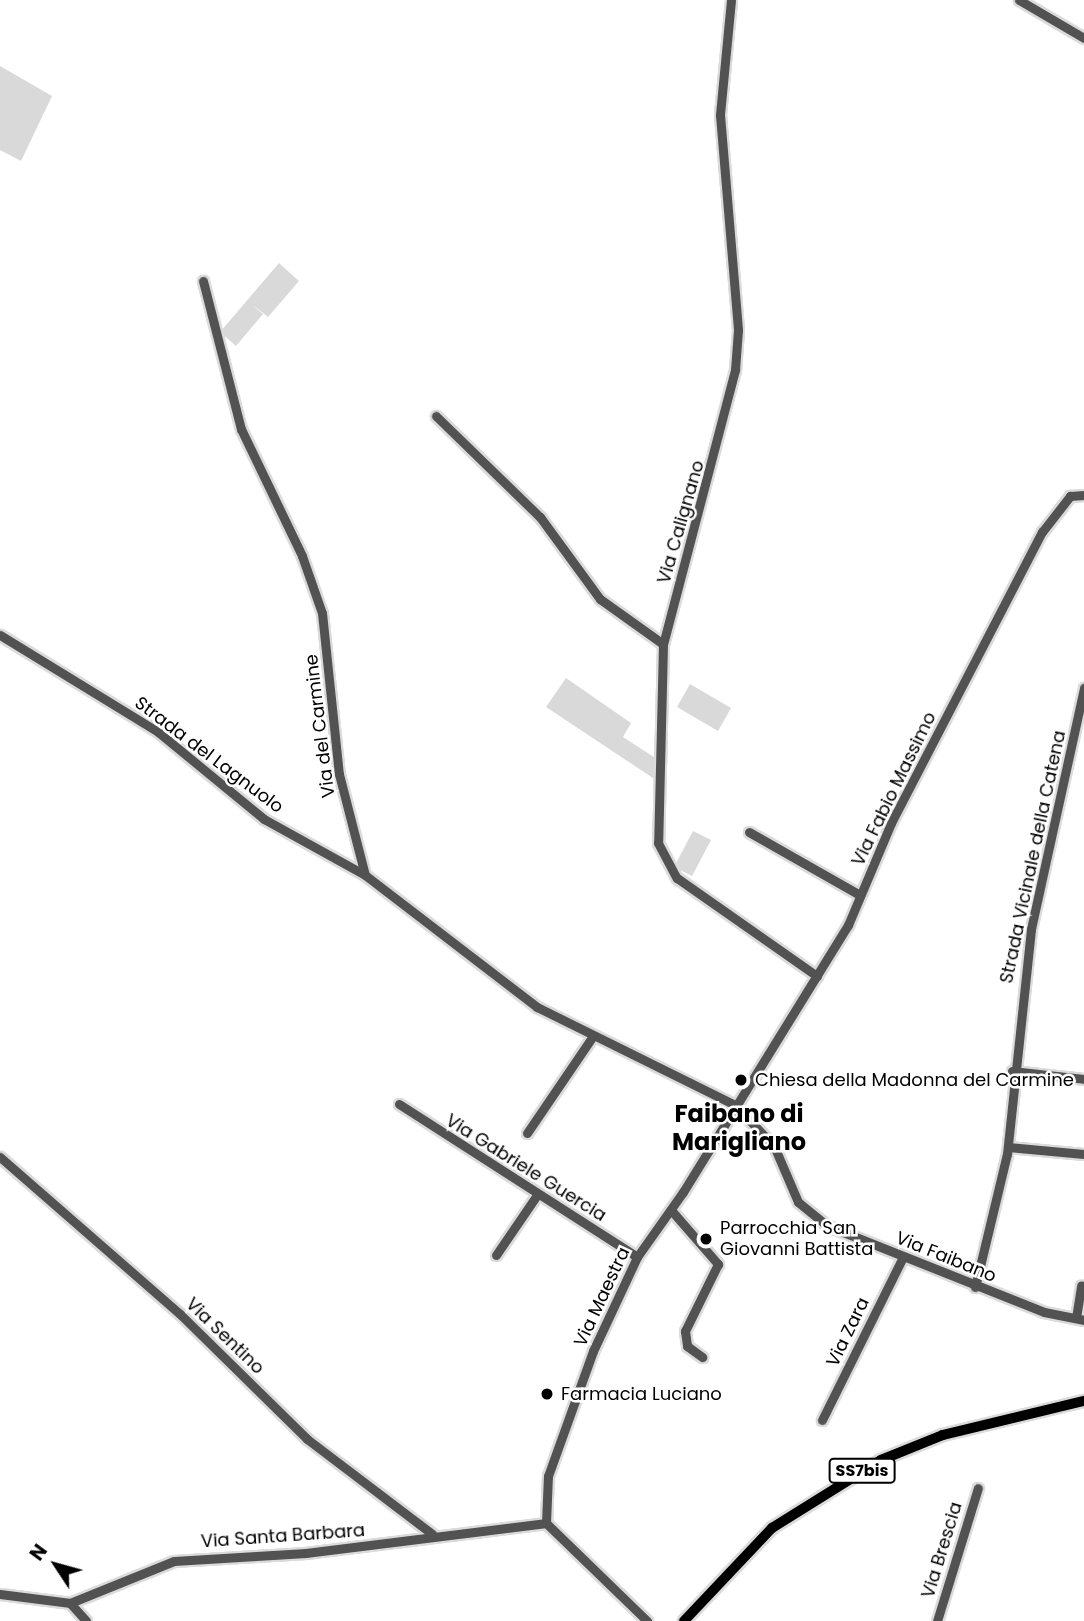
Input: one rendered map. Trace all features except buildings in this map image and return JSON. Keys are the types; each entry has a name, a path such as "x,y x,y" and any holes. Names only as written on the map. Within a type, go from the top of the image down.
{"main road":[{"name":"SS7bis","path":"684,1621 772,1528 881,1460 943,1435 1084,1401"}],"street":[{"name":"Via Calignano","path":"731,0 720,115 738,330 735,370 663,644 658,843 664,862 682,883 817,975"},
{"path":"1019,0 1084,37"},
{"name":"Via del Carmine","path":"203,281 241,429 302,555 322,613 339,774 365,875"},
{"path":"436,416 541,517 600,599 663,644"},
{"name":"Via Fabio Massimo","path":"735,1105 817,975 860,895 891,823 1042,532 1070,496 1084,495"},
{"name":"Strada del Lagnuolo","path":"0,635 132,714 264,819 365,875"},
{"name":"Strada Vicinale della Catena","path":"975,1287 1008,1147 1016,1032 1031,929 1084,688"},
{"path":"749,832 860,895"},
{"path":"365,875 537,1007 735,1105"},
{"path":"527,1133 593,1036"},
{"path":"1012,1071 1084,1079"},
{"name":"Via Gabriele Guercia","path":"399,1104 637,1257"},
{"name":"Via Maestra","path":"546,1523 552,1464 593,1351 637,1257 671,1210 735,1105"},
{"name":"Via Faibano","path":"735,1105 774,1146 791,1192 810,1214 902,1257 975,1287 1080,1319"},
{"path":"1008,1147 1084,1154"},
{"name":"Via Sentino","path":"0,1157 180,1314 307,1439 432,1534"},
{"path":"496,1255 537,1195"},
{"path":"671,1210 718,1264 685,1331 687,1346 702,1357"},
{"name":"Via Zara","path":"822,1420 902,1257"},
{"path":"1080,1285 1080,1319"},
{"name":"Via Brescia","path":"937,1621 978,1488"},
{"path":"546,1523 647,1621"},
{"name":"Via Santa Barbara","path":"70,1603 174,1561 354,1548 432,1534 546,1523"},
{"path":"3,1598 70,1603 86,1621"}],"shaded area":[{"path":"0,66 52,96 21,161 0,150"},
{"path":"279,263 299,281 268,317 253,305 263,314 236,346 220,332"},
{"path":"566,678 631,723 623,737 660,761 659,782 546,707"},
{"path":"690,684 731,708 718,731 677,707"},
{"path":"693,831 711,840 692,876 674,867"}],"place":[{"name":"Chiesa della Madonna del Carmine","path":"741,1080"},
{"name":"Parrocchia San Giovanni Battista","path":"706,1239"},
{"name":"Farmacia Luciano","path":"547,1394"}],"district":[{"name":"Faibano di Marigliano","path":"739,1128"}]}
